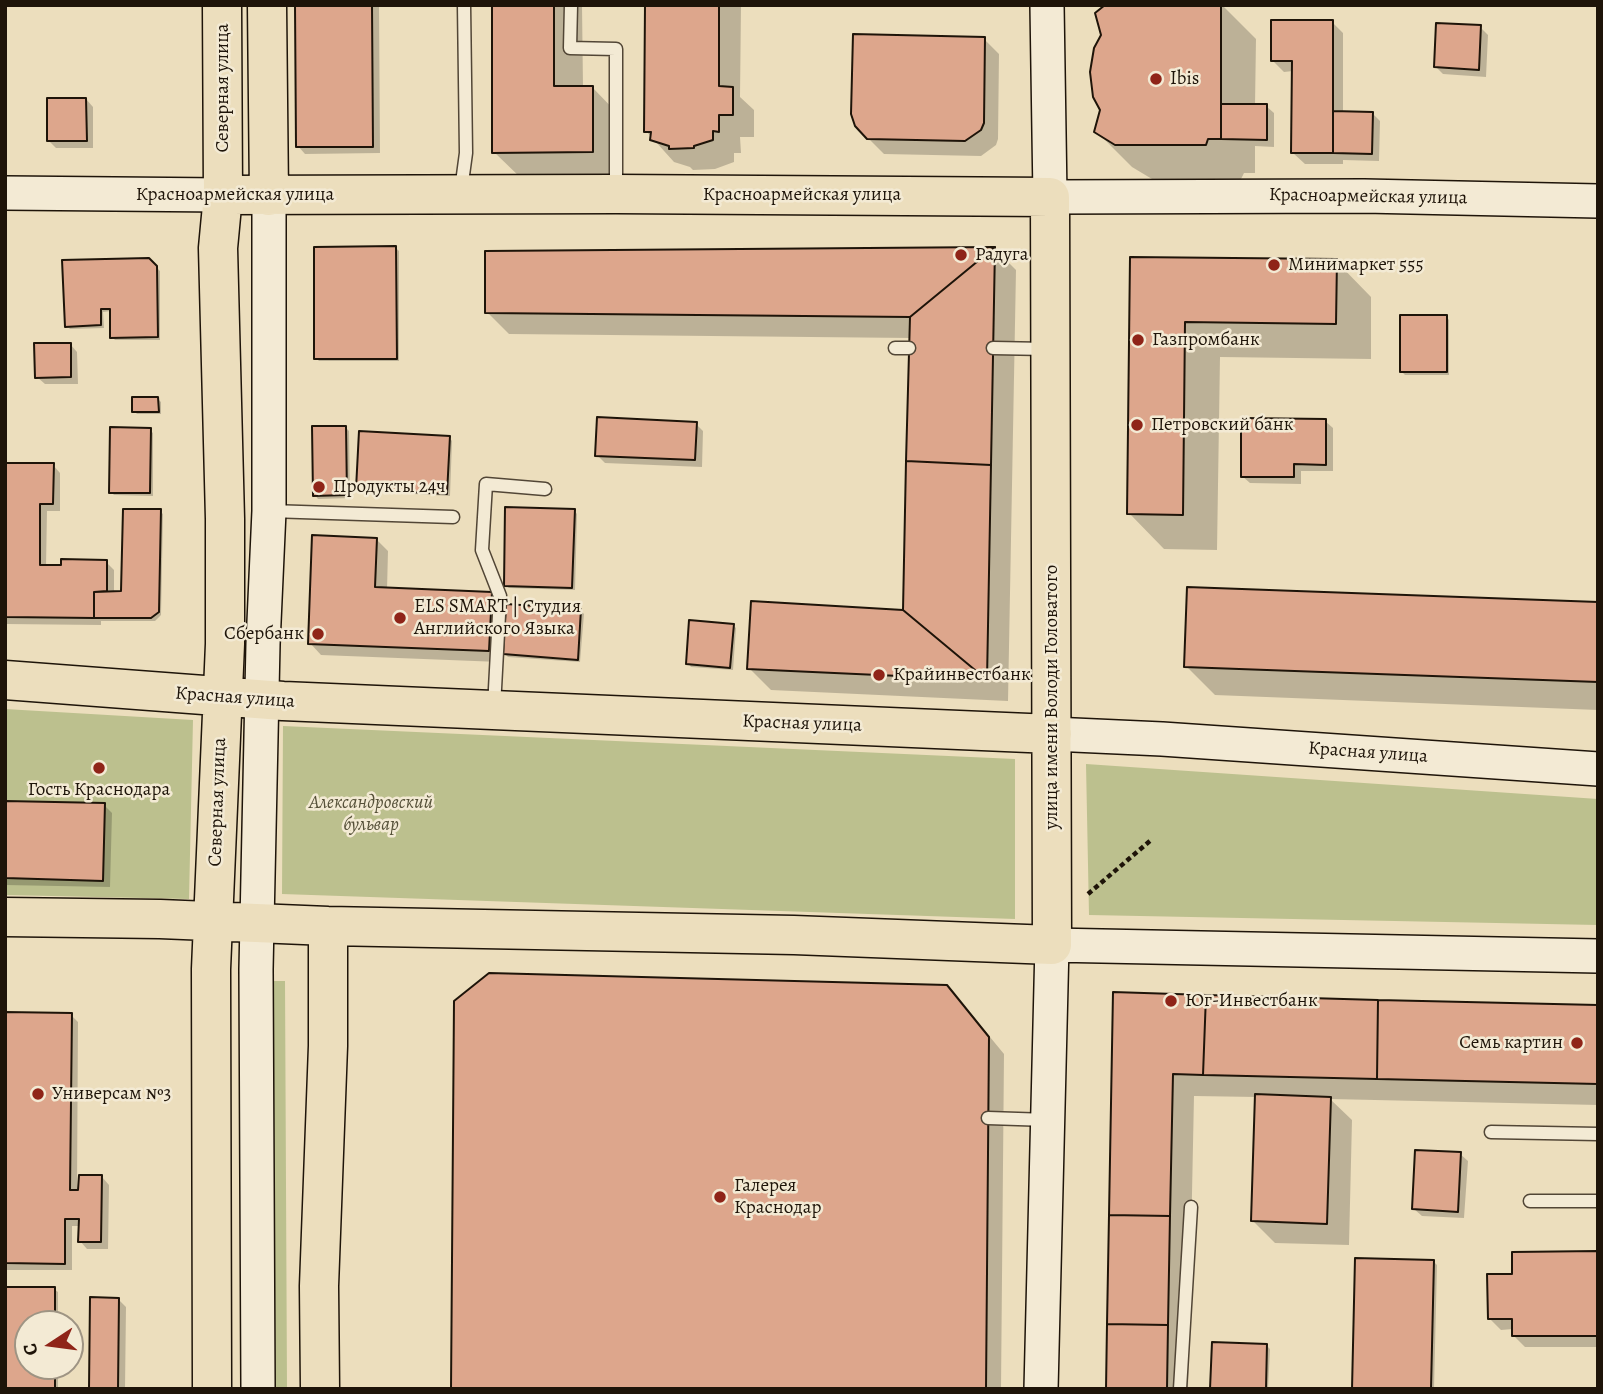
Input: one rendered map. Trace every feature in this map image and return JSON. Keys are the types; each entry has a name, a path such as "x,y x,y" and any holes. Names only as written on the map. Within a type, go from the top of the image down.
{"main road":[{"name":"Северная улица","path":"212,1389 211,969 225,644 225,519 218,248 223,195 222,5"},
{"path":"258,1389 257,923 261,700 269,511 267,5"},
{"name":"улица имени Володи Головатого","path":"1041,1389 1052,945 1051,349 1047,5"},
{"name":"Красноармейская улица","path":"5,193 269,196 1364,196 1598,201"},
{"name":"Красная улица","path":"5,680 261,700 1175,740 1598,769"},
{"path":"5,918 160,919 328,926 794,935 1052,945 1598,956"},
{"path":"320,1389 319,1286 328,1046 328,926"}],"lane":[{"path":"460,194 466,153 464,5"},
{"path":"570,5 570,48 616,49 616,194"},
{"path":"895,348 909,348"},
{"path":"993,348 1051,349"},
{"path":"494,711 500,596 482,550 486,484 545,489"},
{"path":"269,511 453,517"},
{"path":"988,1118 1048,1120"},
{"path":"1491,1132 1598,1134"},
{"path":"1530,1202 1598,1201"},
{"path":"1180,1389 1191,1207"}],"path":[{"path":"1088,894 1151,840"}],"green space":[{"path":"5,709 193,720 189,899 5,895"},
{"name":"Александровский бульвар","path":"283,726 1015,759 1015,919 282,894"},
{"path":"1086,764 1598,799 1598,925 1089,915"},
{"path":"267,981 285,981 287,1389 268,1389"}],"building":[{"path":"295,5 372,5 373,147 296,147"},
{"path":"492,5 554,5 554,86 593,86 593,152 492,153"},
{"path":"645,5 719,5 719,86 733,87 733,115 719,115 719,132 713,131 713,140 694,148 669,149 669,146 650,140 651,132 644,132"},
{"name":"Ibis","path":"1105,5 1221,5 1221,139 1208,139 1206,145 1115,145 1094,132 1100,110 1093,97 1090,72 1094,48 1101,35 1095,13"},
{"path":"1271,20 1333,20 1333,153 1291,153 1292,61 1271,61"},
{"path":"1436,23 1481,25 1479,70 1434,67"},
{"path":"853,34 985,37 984,123 981,130 965,141 867,139 855,126 851,114"},
{"path":"47,98 86,98 87,141 47,141"},
{"path":"1221,104 1267,104 1267,140 1221,139"},
{"path":"1333,111 1373,112 1372,154 1333,153"},
{"path":"396,246 397,359 314,359 314,247"},
{"path":"995,247 910,317 485,313 485,251"},
{"path":"995,247 991,465 906,461 910,317"},
{"path":"1130,257 1337,259 1336,324 1185,322 1183,515 1127,514"},
{"path":"149,258 157,266 158,337 110,338 110,309 101,309 101,325 65,327 62,260"},
{"path":"1400,315 1447,315 1447,372 1400,372"},
{"path":"34,343 71,343 71,377 35,378"},
{"path":"132,397 158,397 159,412 132,412"},
{"path":"597,417 697,422 695,460 595,456"},
{"path":"1241,418 1326,419 1326,465 1294,464 1294,477 1241,477"},
{"path":"312,426 346,426 347,495 313,496"},
{"path":"110,427 151,428 150,493 109,493"},
{"path":"359,431 450,436 447,494 356,489"},
{"path":"906,461 991,465 987,680 903,610"},
{"path":"5,463 54,463 53,504 40,504 40,565 61,565 61,559 107,560 107,591 94,592 94,618 5,617"},
{"path":"505,507 575,509 572,588 504,586"},
{"path":"123,509 161,509 159,612 151,618 94,618 94,592 121,591"},
{"name":"ELS SMART | Студия Английского Языка","path":"312,535 377,538 375,587 492,592 489,651 308,644"},
{"path":"1187,587 1598,602 1598,682 1184,667"},
{"path":"751,601 903,610 987,680 747,669"},
{"path":"506,604 581,609 578,660 503,654"},
{"path":"689,620 734,624 730,668 686,664"},
{"path":"5,801 105,803 103,881 5,878"},
{"name":"Галерея Краснодар","path":"489,973 947,985 989,1037 986,1389 451,1389 454,1001"},
{"path":"1113,992 1206,995 1203,1075 1173,1074 1170,1216 1109,1215"},
{"path":"1206,995 1378,1000 1377,1079 1203,1075"},
{"path":"1378,1000 1598,1005 1598,1084 1377,1079"},
{"name":"Универсам №3","path":"5,1012 72,1013 70,1190 78,1190 79,1175 102,1175 101,1242 78,1242 79,1219 65,1219 65,1264 5,1263"},
{"path":"1255,1094 1331,1097 1327,1224 1251,1221"},
{"path":"1415,1150 1461,1152 1458,1212 1412,1209"},
{"path":"1109,1215 1170,1216 1168,1325 1107,1324"},
{"path":"1598,1251 1598,1336 1512,1336 1512,1319 1488,1319 1487,1274 1512,1274 1512,1252"},
{"path":"1355,1258 1434,1260 1431,1389 1352,1389"},
{"path":"5,1287 55,1287 55,1310 14,1310 14,1380 55,1380 55,1389 5,1389"},
{"path":"90,1297 119,1298 118,1389 89,1389"},
{"path":"1107,1324 1168,1325 1167,1389 1106,1389"},
{"path":"1212,1342 1267,1344 1266,1389 1210,1389"}],"place":[{"name":"Ibis","path":"1156,79"},
{"name":"Радуга","path":"961,255"},
{"name":"Минимаркет 555","path":"1274,265"},
{"name":"Газпромбанк","path":"1138,340"},
{"name":"Петровский банк","path":"1137,425"},
{"name":"Продукты 24ч","path":"319,487"},
{"name":"ELS SMART | Студия Английского Языка","path":"400,618"},
{"name":"Сбербанк","path":"318,634"},
{"name":"Крайинвестбанк","path":"879,675"},
{"name":"Гость Краснодара","path":"99,768"},
{"name":"Юг-Инвестбанк","path":"1171,1001"},
{"name":"Семь картин","path":"1577,1043"},
{"name":"Универсам №3","path":"38,1094"},
{"name":"Галерея Краснодар","path":"720,1197"}]}
